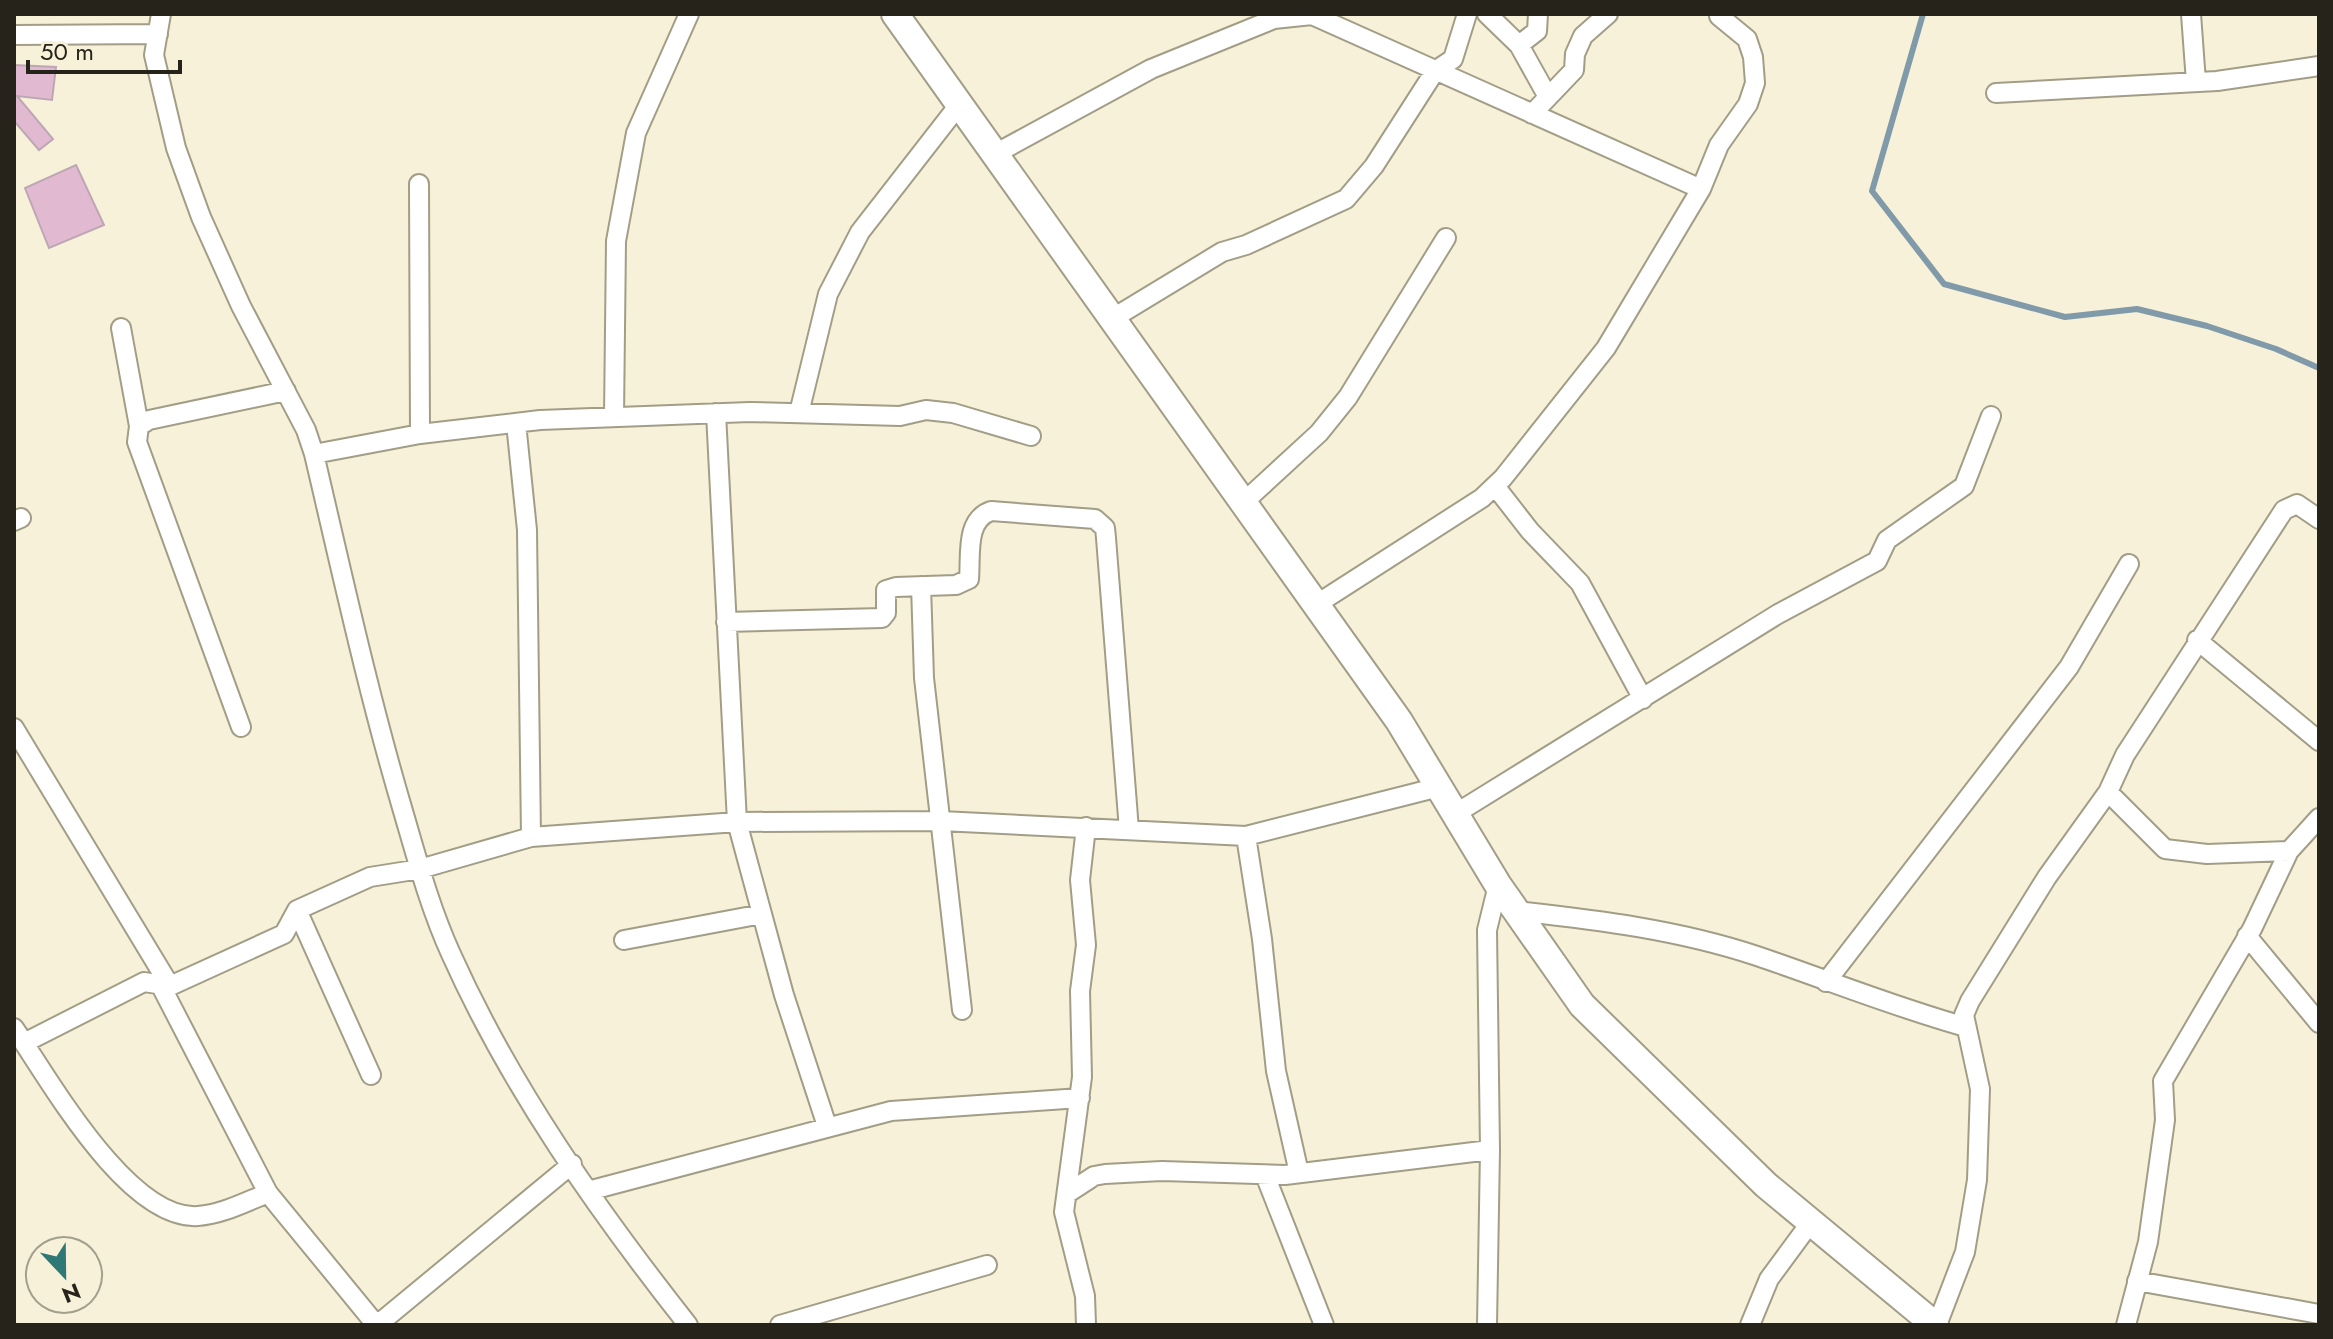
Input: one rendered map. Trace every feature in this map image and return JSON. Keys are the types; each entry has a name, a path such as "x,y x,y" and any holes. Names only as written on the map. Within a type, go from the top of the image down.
{"street":[{"path":"161,14 154,55 156,71 181,162 201,217 241,306 286,391 314,454 378,729 420,869 451,955 514,1075 588,1191 616,1234 688,1325"},
{"path":"614,417 616,241 636,133 689,14"},
{"path":"895,14 1110,320 1245,501 1399,721 1498,885 1582,1005 1655,1080 1811,1222 1936,1325 1965,1252 1977,1180 1980,1089 1964,1015 1970,1001 2047,877 2108,792 2116,770 2171,688 2197,640 2289,505 2297,504 2319,519"},
{"path":"1110,320 1222,252 1246,245 1346,199 1374,166 1435,71 1453,59 1467,14"},
{"path":"1487,14 1519,45 1548,97"},
{"path":"1519,45 1537,31 1538,14"},
{"path":"1532,114 1574,70 1575,54 1583,36 1608,14"},
{"path":"2191,14 2196,82"},
{"path":"993,155 1151,69 1274,19 1312,15 1701,189"},
{"path":"1317,604 1482,498 1606,348 1701,189 1719,145 1748,104 1755,83 1753,57 1747,39 1719,16"},
{"path":"14,35 158,34"},
{"path":"1996,93 2196,82 2319,66"},
{"path":"799,413 828,294 860,232 958,106"},
{"path":"419,184 420,434"},
{"path":"1245,501 1319,433 1348,397 1446,238"},
{"path":"121,328 139,426 137,442 241,727"},
{"path":"139,426 149,420 286,391"},
{"path":"716,413 737,822 784,995 827,1126"},
{"path":"314,454 420,434 516,423 716,413 953,413 1031,436"},
{"path":"1455,814 1778,614 1877,561 1887,540 1964,486 1991,416"},
{"path":"516,423 527,530 531,837"},
{"path":"1495,486 1530,531 1580,583 1643,699"},
{"path":"726,622 882,618 886,613 886,590 956,585 969,579 973,526 981,515 991,511 1095,519 1105,528 1129,830"},
{"path":"1826,982 2069,667 2129,564"},
{"path":"921,586 924,678 962,1010"},
{"path":"2197,640 2319,741"},
{"path":"14,728 166,986 268,1193 377,1322 572,1164"},
{"path":"268,1193 226,1211 196,1216 169,1212 142,1194 96,1150 19,1036 144,982 166,986 284,934 297,910 370,877 420,869 531,837 737,822 941,821 1246,836 1439,787"},
{"path":"2108,792 2165,849 2207,854 2289,851"},
{"path":"2126,1325 2148,1242 2165,1120 2163,1081 2247,936 2289,851 2319,818"},
{"path":"1086,827 1080,880 1086,945 1080,991 1080,1098 1065,1228 1085,1296 1086,1325"},
{"path":"1246,836 1262,939 1276,1071 1299,1173"},
{"path":"1487,1325 1490,1150 1487,930 1498,885"},
{"path":"297,910 371,1075"},
{"path":"1516,911 1629,923 1755,956 1887,1005 1966,1027"},
{"path":"624,940 762,914"},
{"path":"2247,936 2319,1023"},
{"path":"588,1191 891,1111 1080,1098"},
{"path":"1068,1193 1094,1176 1105,1174 1162,1171 1265,1175 1299,1173 1490,1150"},
{"path":"1265,1175 1324,1325"},
{"path":"1750,1325 1769,1279 1811,1222"},
{"path":"780,1325 987,1265"},
{"path":"2137,1281 2319,1314"}],"building":[{"path":"14,65 56,67 52,100 17,96 53,139 39,150 14,121"},
{"path":"76,165 104,225 49,248 25,188"}],"waterway":[{"path":"1923,14 1872,191 1944,284 2065,317 2137,309 2207,326 2276,349 2319,368"}]}
